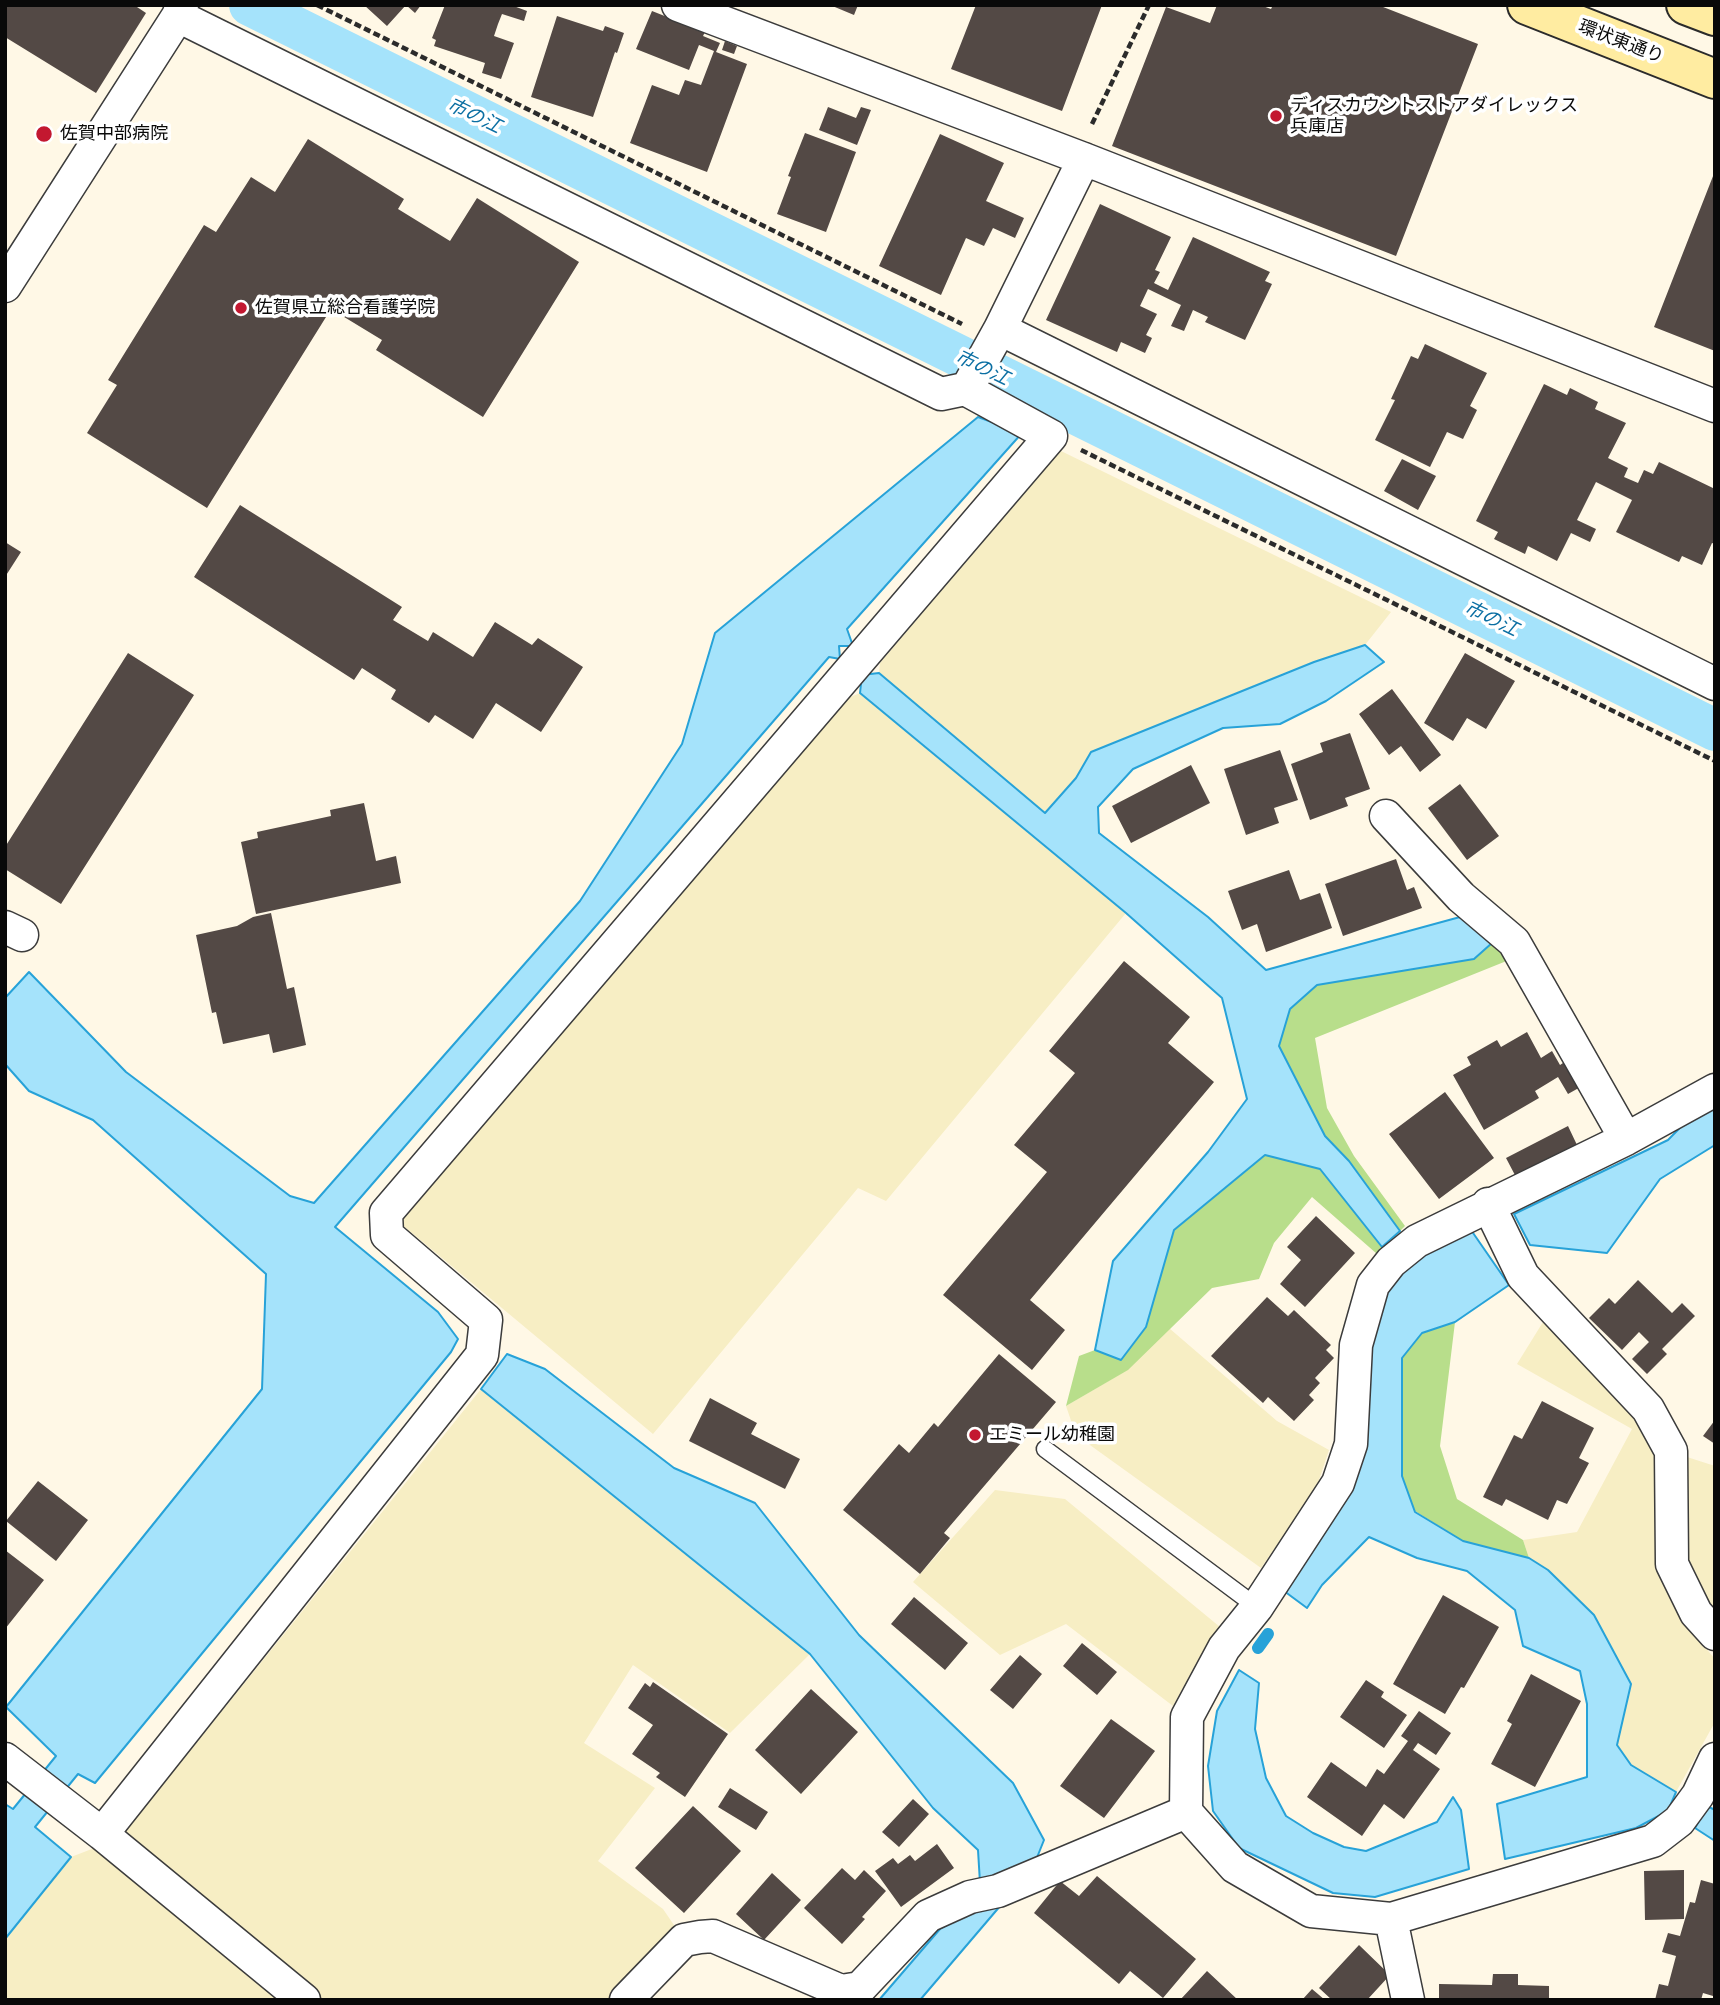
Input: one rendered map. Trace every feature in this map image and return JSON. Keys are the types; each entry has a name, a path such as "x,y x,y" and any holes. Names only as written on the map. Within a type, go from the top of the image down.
{"main road":[{"name":"環状東通り","path":"1527,5 1715,79"},
{"path":"1686,5 1715,16"}],"street":[{"path":"678,5 1084,159 1715,406"},
{"path":"5,286 180,11 941,394 967,386 997,335 1084,159"},
{"path":"997,335 1715,684"},
{"path":"102,1834 482,1355 486,1320 387,1235 386,1213 1052,436 967,386"},
{"path":"1386,816 1461,897 1514,942 1626,1139"},
{"path":"1715,1090 1626,1139 1488,1204 1417,1241 1391,1262 1373,1285 1356,1345 1351,1444 1338,1483 1257,1606 1224,1648 1187,1717 1186,1812 1235,1867 1311,1911 1391,1919 1653,1841 1679,1821 1698,1794 1715,1759"},
{"path":"1488,1204 1522,1276 1648,1409 1671,1451 1672,1564 1696,1613 1715,1634"},
{"path":"5,1759 102,1834 304,2000"},
{"path":"626,2000 684,1940 713,1936 841,1992 860,1988 928,1916 1186,1812"},
{"path":"1391,1919 1408,2000"}],"lane":[{"path":"1045,1449 1257,1606"}],"path":[{"path":"317,5 997,335"},
{"path":"1084,159 1082,144 1149,5"},
{"path":"1052,436 1715,761"}],"shaded area":[{"path":"1061,451 1391,612 1365,645 1091,752 1076,778 1045,813 879,673 880,663"},
{"path":"860,693 1126,913 886,1201 858,1188 653,1434 400,1223 848,698"},
{"path":"1543,1322 1634,1412 1657,1451 1715,1466 1715,1619 1693,1633 1715,1659 1715,1722 1676,1792 1631,1765 1617,1744 1631,1684 1548,1570 1529,1558 1523,1540 1577,1532 1632,1429 1517,1364"},
{"path":"1169,1328 1277,1421 1329,1450 1316,1489 1261,1568 1076,1435 1066,1406 1127,1370"},
{"path":"481,1389 810,1654 730,1733 633,1665 584,1743 655,1788 598,1861 663,1909 676,1928 608,2000 323,2000 124,1833"},
{"path":"995,1490 1065,1499 1220,1627 1199,1658 1173,1706 1066,1624 1000,1655 913,1582"},
{"path":"97,1847 289,2000 5,2000 5,1939 71,1857"}],"green space":[{"path":"1492,943 1509,960 1315,1038 1327,1108 1354,1156 1405,1226 1400,1231 1349,1161 1325,1136 1279,1046 1290,1009 1317,985 1474,959"},
{"path":"1265,1155 1320,1169 1382,1247 1377,1254 1312,1197 1274,1243 1259,1279 1212,1288 1128,1370 1066,1406 1079,1356 1095,1350 1121,1360 1146,1327 1174,1230"},
{"path":"1455,1322 1440,1446 1457,1499 1523,1540 1529,1558 1463,1541 1415,1511 1402,1476 1402,1358 1422,1333"}],"water":[{"path":"978,417 1022,433 847,629 853,646 839,646 840,659 829,657 335,1227 438,1312 458,1339 451,1352 95,1783 78,1774 35,1827 71,1857 5,1939 5,1804 13,1809 56,1756 6,1707 262,1389 266,1274 93,1120 29,1091 5,1064 5,998 29,972 126,1072 290,1196 314,1203 580,901 682,744 715,633"},
{"path":"1365,645 1384,662 1326,701 1280,724 1223,728 1133,769 1098,807 1099,833 1208,917 1266,970 1460,917 1492,943 1474,959 1317,985 1290,1009 1279,1046 1325,1136 1349,1161 1400,1231 1382,1247 1320,1169 1265,1155 1174,1230 1146,1327 1121,1360 1095,1350 1113,1261 1208,1152 1247,1099 1222,998 1126,913 860,693 862,675 879,673 1045,813 1076,778 1091,752 1314,662"},
{"path":"1715,1092 1715,1145 1660,1179 1607,1253 1530,1245 1514,1214 1668,1140"},
{"path":"1471,1230 1509,1285 1455,1322 1422,1333 1402,1358 1402,1476 1415,1512 1463,1541 1529,1558 1548,1570 1594,1615 1631,1684 1617,1745 1631,1765 1676,1792 1668,1811 1636,1828 1505,1859 1497,1804 1587,1777 1587,1704 1580,1671 1523,1646 1515,1610 1467,1571 1417,1558 1369,1537 1322,1585 1307,1608 1284,1591 1344,1486 1368,1347 1384,1290 1409,1258"},
{"path":"507,1354 545,1369 674,1468 755,1503 859,1635 1013,1783 1044,1840 1036,1860 980,1883 978,1850 933,1808 810,1654 481,1389"},
{"path":"1239,1670 1259,1683 1255,1729 1266,1778 1286,1816 1313,1833 1344,1847 1366,1851 1437,1822 1453,1797 1461,1810 1469,1869 1375,1897 1333,1893 1239,1848 1213,1811 1208,1766 1217,1711"},
{"path":"1707,1806 1715,1810 1715,1841 1695,1828"},
{"path":"1001,1905 920,2000 879,2000 940,1929 972,1911"}],"building":[{"path":"5,5 134,5 146,13 96,93 5,37"},
{"path":"364,5 406,5 387,26"},
{"path":"406,5 421,5 415,13"},
{"path":"445,5 511,5 527,11 524,21 502,14 498,24 494,36 514,43 501,79 482,73 485,63 434,46 436,40 432,38"},
{"path":"830,5 858,5 854,15"},
{"path":"976,5 1102,5 1062,111 951,69"},
{"name":"ディスカウントストアダイレックス 兵庫店","path":"1217,5 1260,5 1271,9 1273,5 1378,5 1478,44 1396,256 1112,146 1166,7 1210,23"},
{"path":"652,11 705,32 703,36 720,43 716,52 747,64 707,172 630,143 652,85 679,95 685,80 701,85 714,51 699,45 689,70 636,49"},
{"path":"557,16 603,31 605,26 624,33 593,117 531,97"},
{"path":"725,41 737,46 734,54 722,50"},
{"path":"828,107 856,118 861,107 871,110 857,145 819,130"},
{"path":"805,133 856,152 826,232 777,214"},
{"path":"940,134 1004,163 986,201 1024,218 1015,238 993,228 984,246 966,238 941,295 879,266"},
{"path":"308,139 404,199 398,209 450,241 477,198 579,262 483,417 376,350 382,340 331,309 207,508 87,433 117,385 108,380 204,225 216,232 251,177 275,192"},
{"path":"1715,171 1715,351 1654,327"},
{"path":"1100,204 1171,237 1155,270 1160,272 1154,283 1168,290 1193,237 1270,272 1265,281 1272,284 1245,340 1205,322 1208,317 1193,310 1184,331 1171,326 1181,305 1148,289 1140,306 1157,314 1146,335 1152,338 1145,353 1121,342 1117,352 1046,320"},
{"path":"1425,344 1487,373 1470,406 1477,410 1463,439 1447,432 1430,467 1375,440 1395,400 1391,399 1411,356 1418,359"},
{"path":"1544,384 1567,395 1570,388 1598,402 1595,409 1626,423 1608,458 1628,468 1624,477 1638,483 1644,470 1653,474 1659,462 1715,489 1715,544 1712,543 1702,565 1682,556 1679,562 1616,532 1632,500 1596,482 1577,520 1596,529 1590,542 1571,533 1557,561 1528,546 1525,554 1494,539 1498,532 1476,521"},
{"path":"1402,459 1436,476 1418,510 1384,491"},
{"path":"240,505 402,607 393,620 428,641 433,632 473,657 495,622 532,645 538,638 583,667 541,732 496,703 473,739 435,715 429,723 391,699 396,690 362,668 354,680 194,577"},
{"path":"5,542 21,552 5,577"},
{"path":"128,653 194,695 61,904 5,869 5,847"},
{"path":"1465,653 1515,681 1486,729 1467,718 1453,741 1424,723"},
{"path":"1392,689 1441,755 1420,772 1401,746 1389,755 1359,714"},
{"path":"1350,733 1370,789 1345,798 1348,806 1310,820 1291,764 1323,752 1320,743"},
{"path":"1280,750 1298,800 1274,808 1279,823 1246,835 1224,769"},
{"path":"1191,765 1210,803 1131,843 1112,806"},
{"path":"1460,784 1499,836 1467,860 1428,808"},
{"path":"364,803 376,861 396,856 401,883 256,914 241,842 258,838 257,832 331,816 330,810"},
{"path":"1396,859 1407,890 1414,887 1422,908 1343,936 1325,884"},
{"path":"1289,870 1300,900 1320,893 1332,928 1266,952 1257,924 1242,930 1228,891"},
{"path":"271,913 287,989 294,987 306,1045 273,1053 269,1034 223,1044 216,1012 212,1013 196,935 237,926 253,917"},
{"path":"1124,961 1190,1017 1168,1043 1214,1082 1030,1300 1065,1330 1032,1370 943,1295 1047,1172 1014,1145 1075,1073 1049,1051"},
{"path":"1527,1032 1541,1058 1552,1051 1560,1065 1569,1059 1584,1085 1568,1094 1558,1077 1535,1091 1539,1098 1484,1130 1453,1075 1471,1065 1467,1057 1497,1040 1501,1047"},
{"path":"1445,1092 1494,1158 1439,1199 1389,1134"},
{"path":"1568,1126 1577,1145 1516,1177 1506,1158"},
{"path":"1316,1216 1355,1253 1305,1307 1280,1284 1301,1260 1287,1247"},
{"path":"1638,1280 1672,1313 1682,1303 1695,1316 1662,1349 1667,1354 1647,1374 1632,1359 1649,1342 1639,1332 1622,1350 1589,1318 1609,1298 1615,1304"},
{"path":"1267,1297 1288,1316 1294,1310 1331,1345 1326,1350 1334,1358 1315,1378 1320,1383 1309,1395 1314,1400 1294,1421 1268,1397 1263,1403 1211,1356"},
{"path":"999,1354 1056,1402 944,1533 950,1538 920,1574 843,1510 899,1444 909,1453 934,1423 938,1427"},
{"path":"710,1398 757,1423 751,1434 800,1459 785,1489 689,1441"},
{"path":"1542,1401 1594,1428 1579,1458 1589,1463 1567,1504 1557,1500 1548,1520 1506,1499 1502,1506 1483,1497 1514,1435 1522,1439"},
{"path":"1715,1420 1715,1444 1703,1436"},
{"path":"38,1481 88,1520 56,1561 6,1521"},
{"path":"5,1550 44,1580 5,1629"},
{"path":"1443,1595 1499,1627 1464,1688 1461,1687 1445,1714 1393,1684"},
{"path":"914,1597 968,1643 945,1670 891,1624"},
{"path":"1082,1643 1117,1672 1097,1695 1063,1666"},
{"path":"1020,1655 1042,1674 1013,1709 990,1690"},
{"path":"1531,1674 1581,1701 1535,1787 1491,1764 1512,1724 1507,1721"},
{"path":"1366,1680 1384,1692 1381,1697 1407,1715 1384,1748 1340,1717"},
{"path":"653,1682 728,1734 685,1797 656,1777 660,1773 632,1754 653,1725 628,1708 645,1683 650,1687"},
{"path":"811,1689 858,1732 801,1794 755,1750"},
{"path":"1419,1711 1451,1733 1436,1755 1418,1743 1413,1750 1440,1769 1404,1819 1384,1804 1362,1836 1307,1797 1331,1762 1366,1787 1377,1769 1384,1774 1408,1741 1401,1736"},
{"path":"1111,1719 1155,1751 1104,1818 1060,1786"},
{"path":"730,1788 768,1812 756,1830 718,1807"},
{"path":"913,1799 929,1814 899,1847 882,1832"},
{"path":"693,1806 741,1851 684,1913 635,1868"},
{"path":"937,1844 954,1868 901,1907 875,1871 893,1858 898,1864 910,1855 915,1861"},
{"path":"842,1868 855,1880 864,1870 886,1891 842,1944 804,1908"},
{"path":"1684,1870 1684,1919 1645,1920 1644,1871"},
{"path":"772,1873 801,1900 764,1940 736,1914"},
{"path":"1097,1876 1196,1959 1163,1998 1130,1971 1119,1984 1034,1913 1060,1881 1079,1896"},
{"path":"1701,1880 1715,1884 1713,1996 1703,1993 1701,2000 1655,2000 1659,1984 1668,1986 1676,1956 1662,1952 1668,1933 1680,1936 1690,1902 1695,1903"},
{"path":"1359,1945 1390,1975 1367,2000 1332,2000 1319,1988"},
{"path":"1207,1971 1238,2000 1180,2000"},
{"path":"1493,1974 1518,1974 1518,1985 1549,1986 1549,2000 1439,2000 1439,1984 1492,1985"},
{"path":"1312,1989 1325,2000 1302,2000"}],"waterway":[{"name":"市の江","path":"250,5 1715,730"},
{"path":"1258,1648 1268,1634"}],"place":[{"name":"ディスカウントストアダイレックス 兵庫店","path":"1276,116"},
{"name":"佐賀中部病院","path":"44,134"},
{"name":"佐賀県立総合看護学院","path":"241,308"},
{"name":"エミール幼稚園","path":"975,1435"}]}
